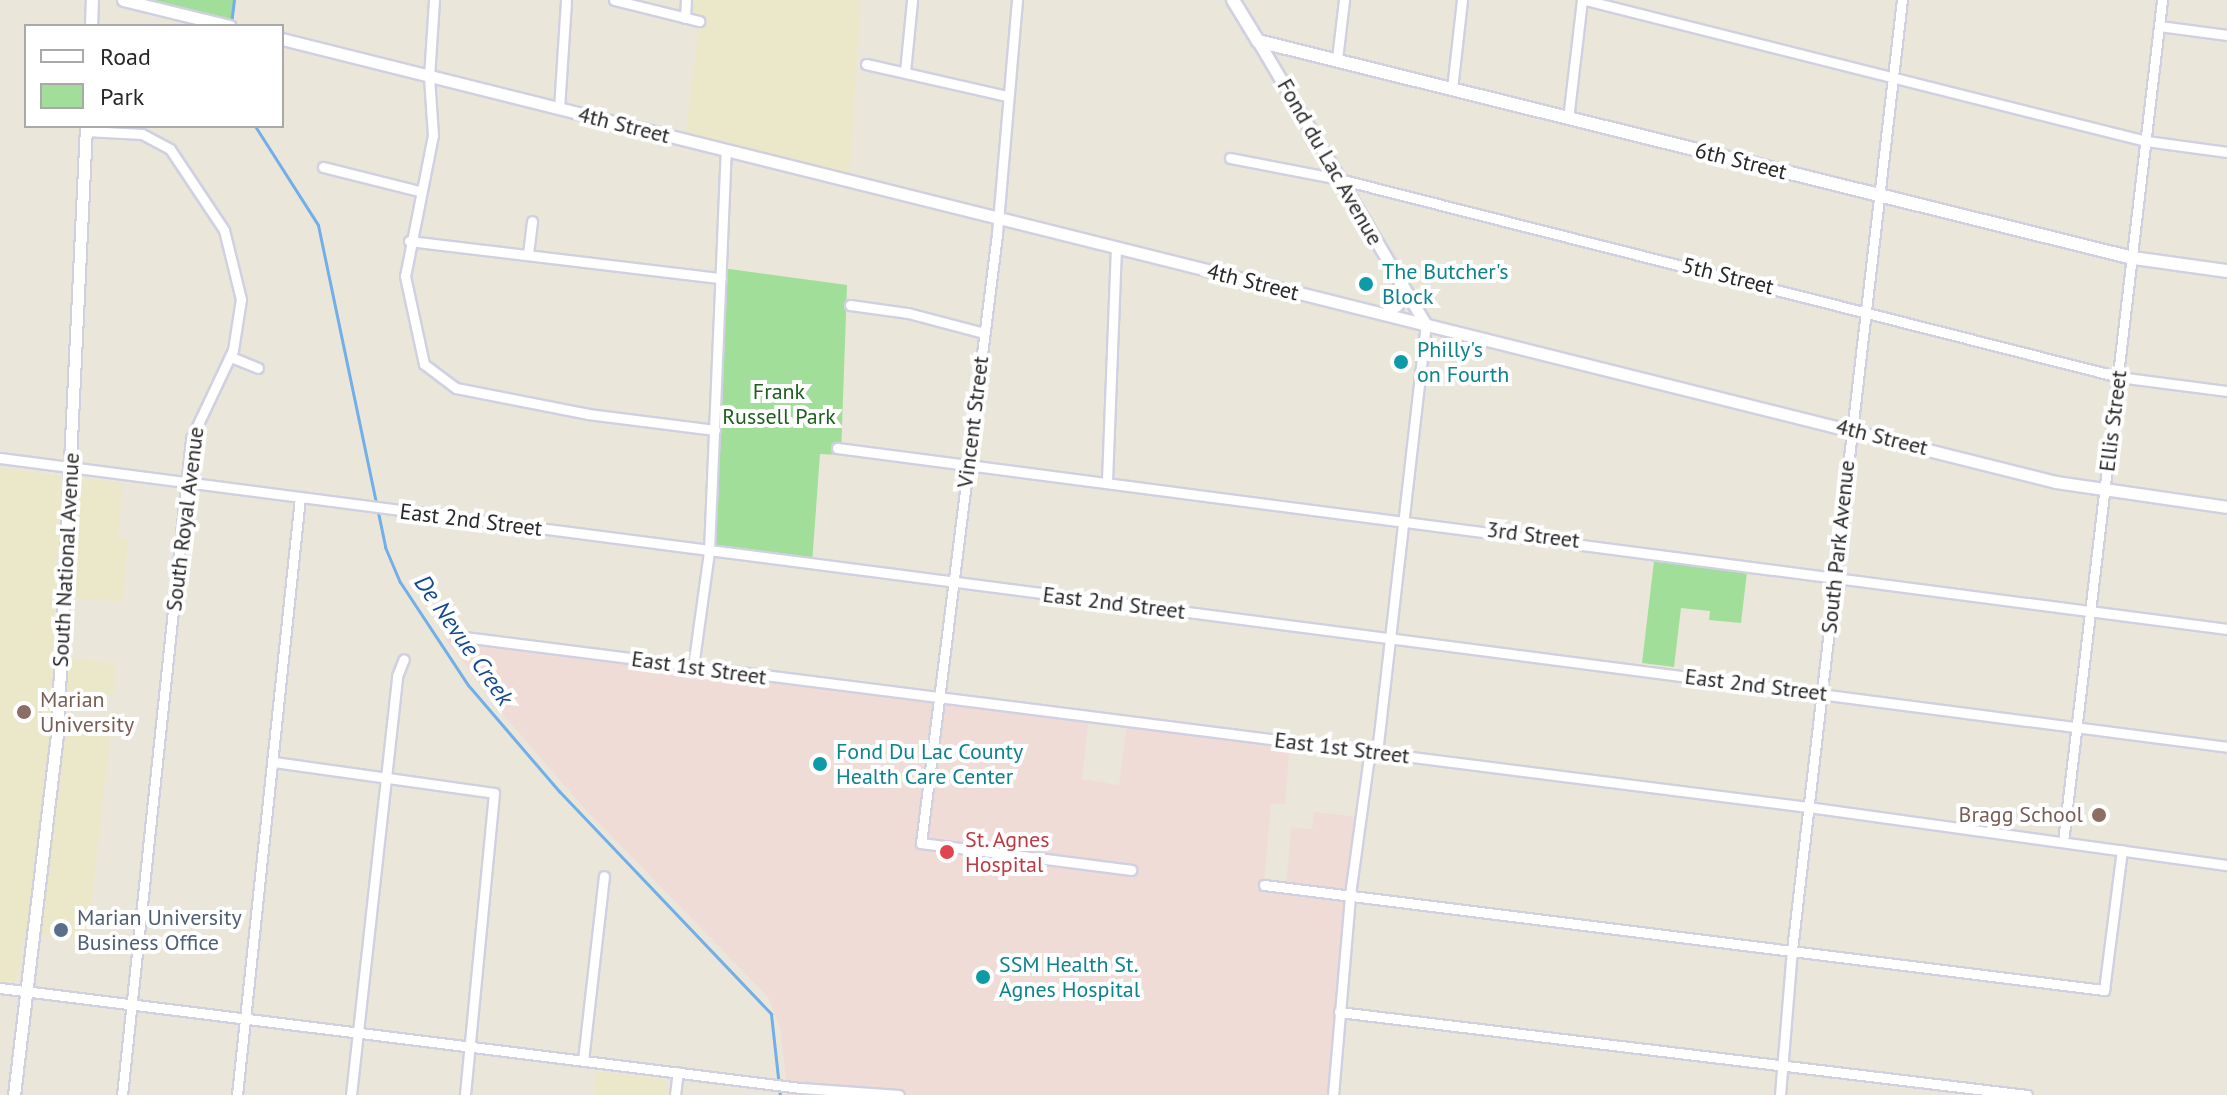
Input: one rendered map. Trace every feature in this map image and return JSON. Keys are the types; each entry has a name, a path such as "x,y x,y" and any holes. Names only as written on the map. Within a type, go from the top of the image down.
{"main road":[{"name":"Fond du Lac Avenue","path":"1233,0 1258,41"},
{"name":"6th Street","path":"1258,41 2133,258 2227,271"}],"street":[{"path":"91,24 92,0"},
{"path":"123,0 221,24"},
{"path":"434,0 429,77 433,135 409,241 408,304 422,359 441,381 588,414 715,430"},
{"path":"559,109 566,0"},
{"path":"614,0 699,21"},
{"path":"685,18 686,0"},
{"path":"905,72 912,0"},
{"name":"Vincent Street","path":"1017,0 984,333 921,843 1131,870"},
{"path":"1337,59 1344,0"},
{"path":"1452,89 1462,0"},
{"path":"1568,119 1583,0 2146,141 2227,152"},
{"name":"South Park Avenue","path":"1780,1095 1792,950 1902,0"},
{"name":"Ellis Street","path":"2063,842 2162,0"},
{"path":"2159,26 2227,35"},
{"name":"4th Street","path":"284,40 1116,249 2105,491 2227,507"},
{"name":"Fond du Lac Avenue","path":"1258,41 1426,325"},
{"path":"866,64 1007,96"},
{"name":"South Royal Avenue","path":"86,128 142,134 164,144 221,225 240,294 240,326 231,357 195,423 185,482 122,1095"},
{"name":"South National Avenue","path":"14,1095 56,743 86,128"},
{"path":"693,667 709,551 726,150"},
{"name":"5th Street","path":"1230,158 1339,179 1866,310 2119,377 2227,391"},
{"path":"323,167 419,191"},
{"path":"528,254 532,221"},
{"path":"409,241 721,278"},
{"path":"1107,481 1116,249"},
{"path":"1383,314 1399,302 1399,279"},
{"path":"850,305 984,333"},
{"path":"1333,1095 1350,895 1373,752 1378,744 1426,325"},
{"path":"231,357 258,368"},
{"name":"3rd Street","path":"837,448 1835,574 2227,629"},
{"name":"East 2nd Street","path":"0,458 2227,747"},
{"path":"237,1095 300,498"},
{"name":"East 1st Street","path":"456,636 1808,807 2227,865"},
{"path":"351,1095 397,676 404,659"},
{"path":"274,762 494,793 465,1095"},
{"path":"1264,885 2104,990 2122,850"},
{"path":"583,1060 604,876"},
{"path":"0,988 801,1088 899,1095"},
{"path":"1339,1012 2027,1095"},
{"path":"675,1095 678,1072"},
{"path":"801,1088 823,1095"}],"shaded area":[{"path":"686,0 861,0 849,180 685,140 699,21 685,18"},
{"name":"Marian University","path":"0,468 123,483 118,537 128,539 122,602 56,596 52,656 116,663 113,695 50,689 48,729 110,737 87,941 24,933 19,978 13,982 0,981"},
{"name":"St. Agnes Hospital","path":"456,636 1089,717 1082,779 1119,785 1127,723 1290,742 1285,804 1271,804 1264,885 1286,887 1291,827 1312,829 1314,812 1360,817 1333,1095 788,1095 780,1028 768,997 585,809 505,717 445,639"},
{"path":"596,1071 665,1080 669,1095 593,1095"}],"green space":[{"path":"123,0 234,0 231,24"},
{"name":"Frank Russell Park","path":"722,268 847,285 841,455 820,454 812,564 709,551"},
{"path":"1654,561 1747,572 1741,623 1709,620 1710,611 1681,608 1674,667 1642,663"}],"waterway":[{"name":"De Nevue Creek","path":"231,24 234,0"},
{"name":"De Nevue Creek","path":"256,128 318,225 385,547 400,582 468,685 559,791 771,1014 780,1095"}],"place":[{"name":"The Butcher's Block","path":"1366,284"},
{"name":"Philly's on Fourth","path":"1401,362"},
{"name":"Marian University","path":"24,712"},
{"name":"Fond Du Lac County Health Care Center","path":"820,764"},
{"name":"Bragg School","path":"2099,815"},
{"name":"St. Agnes Hospital","path":"947,852"},
{"name":"Marian University Business Office","path":"61,930"},
{"name":"SSM Health St. Agnes Hospital","path":"983,977"}]}
